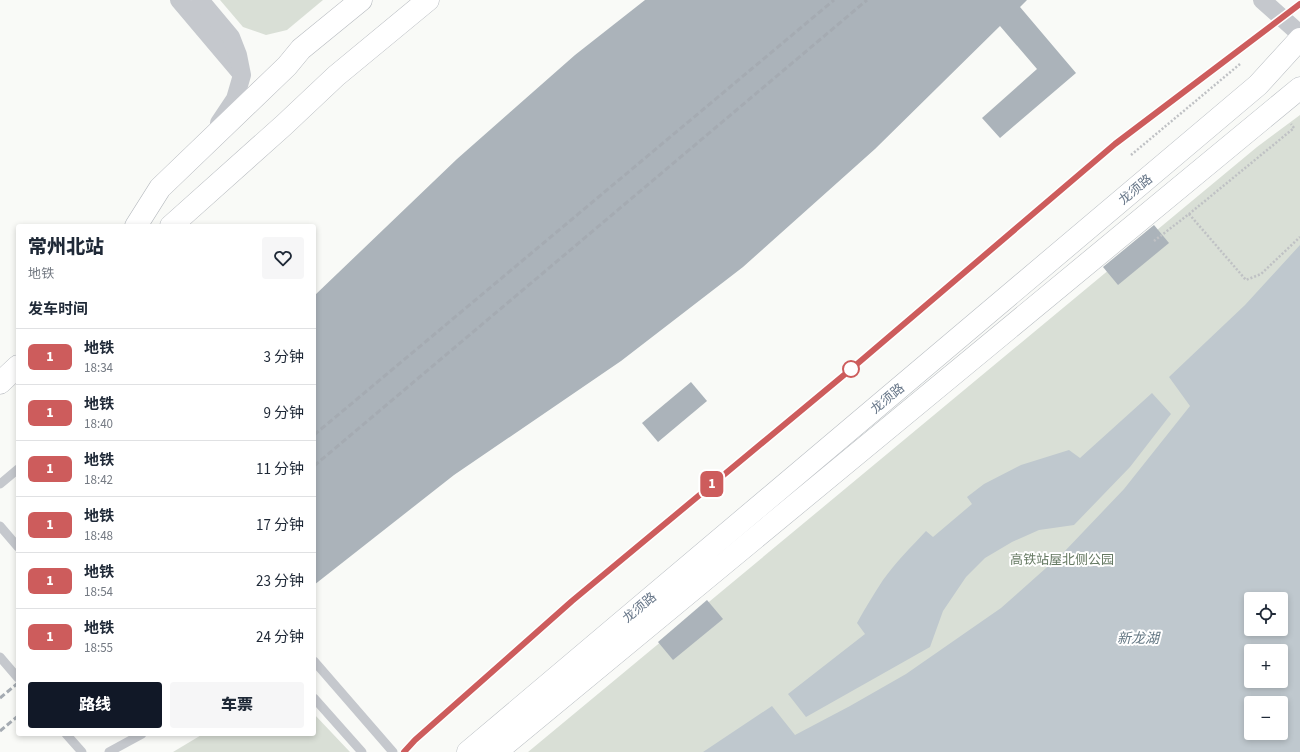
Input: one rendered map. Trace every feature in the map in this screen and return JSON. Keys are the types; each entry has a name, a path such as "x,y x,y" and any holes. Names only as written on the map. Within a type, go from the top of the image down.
{"street":[{"path":"179,0 242,75"},
{"path":"137,224 160,188 221,120 235,99 242,75 238,55 231,37 200,0"},
{"path":"160,188 287,66 301,49 361,0"},
{"path":"173,224 284,125 336,76 428,0"},
{"path":"1262,0 1300,34"},
{"name":"龙须路","path":"468,752 1258,85 1300,39"},
{"name":"龙须路","path":"496,752 1300,88"}],"lane":[{"path":"0,484 16,471"},
{"path":"0,526 16,545"},
{"path":"0,657 16,676"},
{"path":"316,663 393,752"},
{"path":"316,700 362,752"},
{"path":"68,736 82,752"},
{"path":"109,752 138,736"}],"path":[{"path":"1131,155 1240,64"},
{"path":"1154,241 1294,128 1290,123"},
{"path":"1189,214 1246,280 1261,274 1300,237"}],"green space":[{"path":"220,0 323,0 287,30 266,35 243,27"},
{"name":"高铁站屋北侧公园","path":"1300,115 1300,752 528,752 1257,147"},
{"path":"316,716 350,752 173,752 200,736 316,736"}],"water":[{"name":"新龙湖","path":"1300,245 1300,752 703,752 772,706 795,735 906,674 1001,608 1064,552 1124,489 1190,406 1169,377 1245,305"},
{"path":"1152,393 1171,414 1130,467 1074,525 1039,530 1012,542 985,558 966,577 943,611 930,647 806,717 788,694 865,634 857,623 866,606 888,573 926,531 933,537 972,504 967,497 984,484 1021,465 1069,450 1080,458"}],"building":[{"path":"645,0 1027,0 1020,7 1076,73 1000,138 982,118 1037,69 1000,26 875,149 743,267 621,361 454,475 316,583 316,294 457,159 575,55"},
{"path":"1154,225 1169,243 1118,285 1103,267"},
{"path":"691,382 707,401 658,442 642,423"},
{"path":"707,600 723,619 673,660 658,642"}],"railway":[{"path":"316,433 834,0"},
{"path":"316,464 867,0"},
{"path":"0,698 16,685"},
{"path":"0,731 16,718"}],"metro line":[{"name":"1","path":"404,752 415,740 572,601 850,370 1115,144 1300,4"}]}
